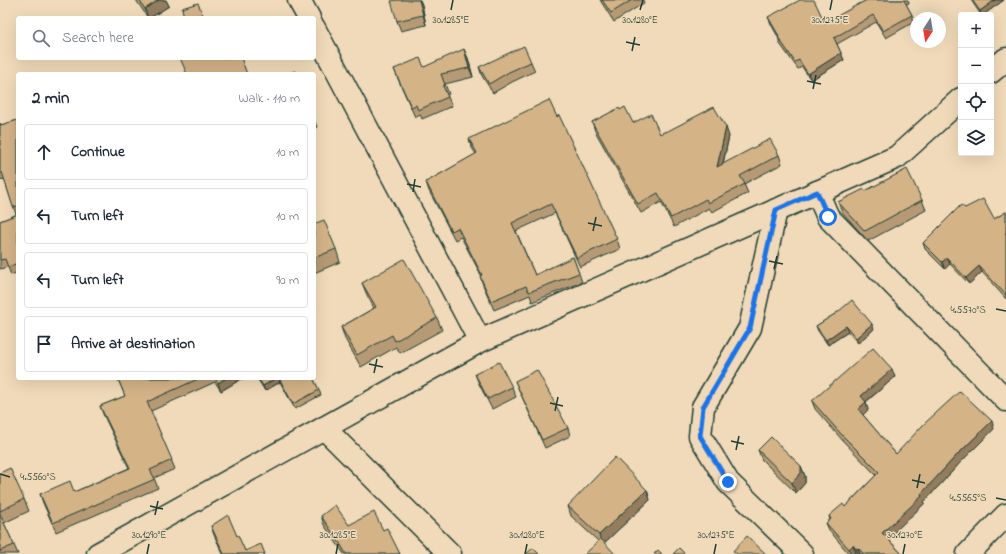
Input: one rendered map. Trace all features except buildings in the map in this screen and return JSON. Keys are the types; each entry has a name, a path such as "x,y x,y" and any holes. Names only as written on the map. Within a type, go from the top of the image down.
{"street":[{"path":"299,0 307,16"},
{"path":"316,32 480,341"},
{"path":"994,69 1006,59"},
{"path":"98,554 480,341 897,157 958,102"},
{"path":"817,192 828,217 1006,400"},
{"path":"776,210 750,328 703,407 700,436 728,482 802,554"},
{"path":"324,428 450,554"},
{"path":"968,554 1006,515"}],"route":[{"path":"728,482 700,436 703,407 750,328 776,210 817,192 828,217"}]}
